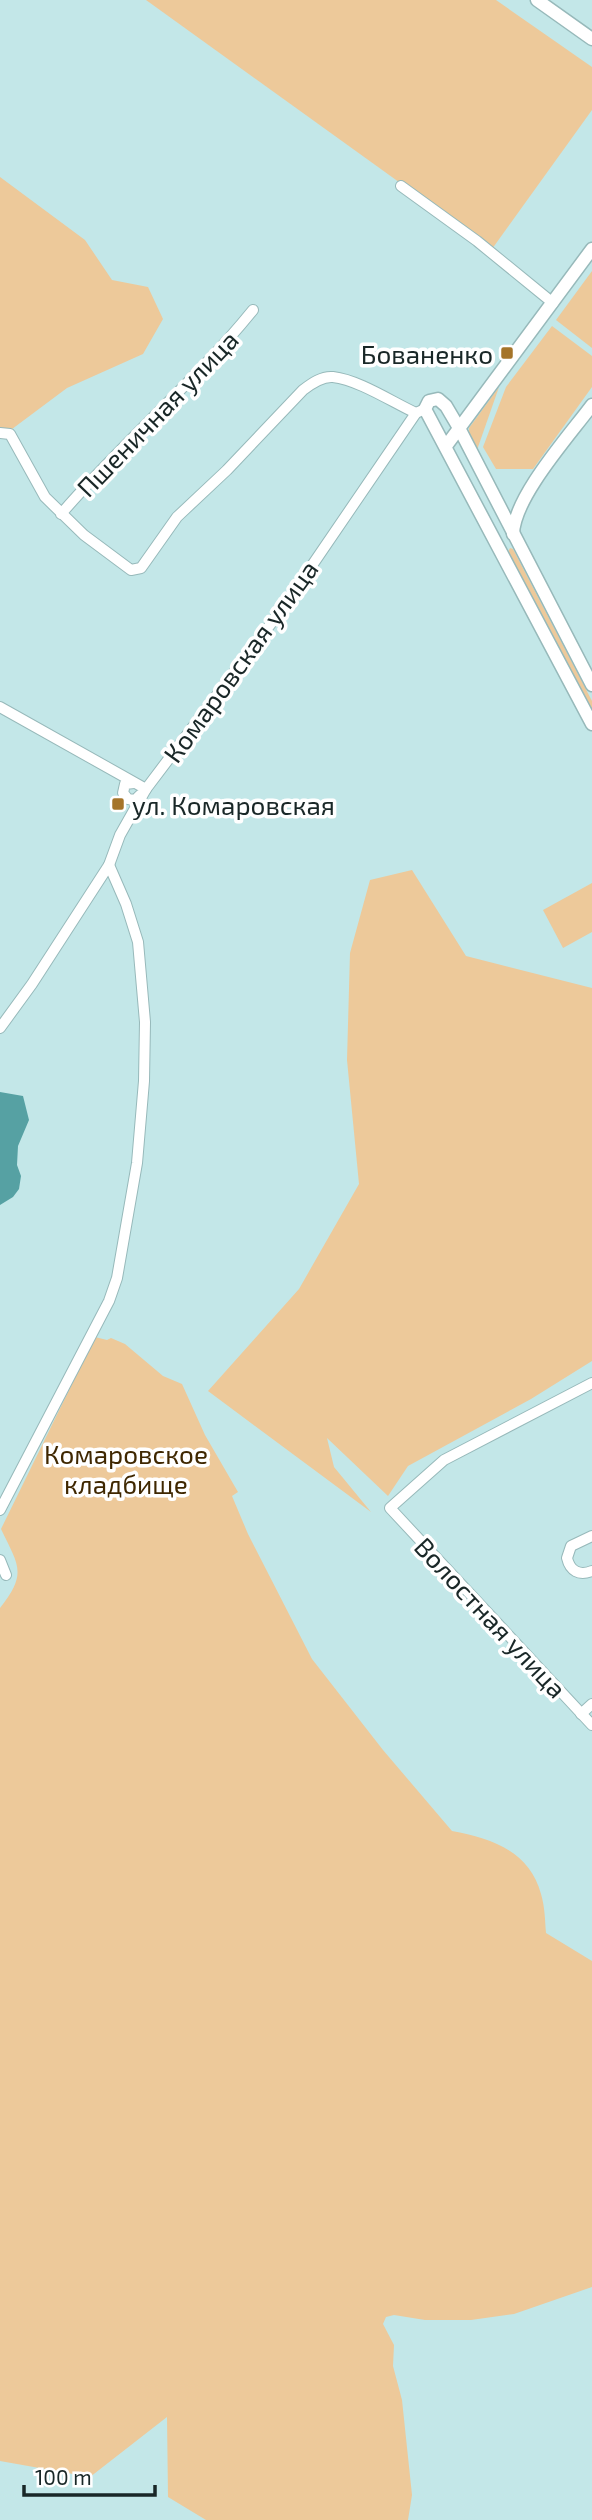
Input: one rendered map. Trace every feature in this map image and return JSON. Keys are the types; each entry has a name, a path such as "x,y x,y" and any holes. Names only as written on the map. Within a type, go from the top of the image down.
{"street":[{"path":"537,0 592,39"},
{"path":"401,186 477,241 552,303"},
{"path":"446,446 592,249"},
{"name":"Пшеничная улица","path":"61,514 125,444 225,345 253,310"},
{"name":"Пшеничная улица","path":"0,433 10,434 44,498 114,559 131,570 141,568 177,517 315,381 331,376 421,411"},
{"path":"592,685 446,406 438,399 429,401 421,411 446,446 592,724"},
{"path":"514,534 513,522 527,494 591,407"},
{"name":"Комаровская улица","path":"0,1028 32,984 109,865 120,835 145,790 285,605 421,411"},
{"path":"496,542 514,534"},
{"path":"0,707 135,783 145,790 135,800 128,799 123,793 125,783 135,783"},
{"path":"0,1510 109,1301 117,1278 137,1163 144,1081 145,1022 138,942 126,904 109,865"},
{"name":"Волостная улица","path":"592,1383 444,1460 390,1508 592,1725"},
{"path":"592,1536 571,1546 567,1558 568,1564 577,1572 592,1571"},
{"path":"0,1560 6,1575"},
{"path":"581,1714 592,1704"}],"green space":[{"path":"146,0 496,0 592,67 592,110 492,249"},
{"path":"0,177 85,240 112,280 148,287 163,319 143,354 67,388 0,438"},
{"path":"592,271 592,348 556,320"},
{"path":"552,326 592,356 592,387 533,469 496,469 483,447 506,387"},
{"path":"499,387 477,450 469,428"},
{"path":"510,548 513,549 592,701 592,713 508,552"},
{"path":"412,870 466,956 592,988 592,1361 531,1399 408,1466 388,1496 327,1438 334,1467 371,1512 208,1391 299,1289 359,1184 347,1060 350,953 370,880"},
{"path":"592,883 592,932 563,948 543,910"},
{"name":"Комаровское кладбище","path":"95,1337 107,1340 111,1338 125,1344 163,1376 182,1384 205,1435 238,1492 232,1496 248,1534 312,1659 383,1750 452,1831 495,1843 519,1857 536,1880 541,1894 546,1933 592,1961 592,2287 514,2314 471,2320 425,2320 394,2315 386,2317 383,2324 394,2345 393,2366 402,2400 412,2495 408,2520 206,2520 168,2497 167,2417 90,2477 0,2461 0,1608 9,1596 17,1577 16,1561 1,1529"}],"water":[{"path":"0,1092 23,1096 29,1120 18,1146 17,1165 21,1176 19,1189 13,1197 0,1205"}],"place":[{"name":"Бованенко","path":"507,353"},
{"name":"ул. Комаровская","path":"118,804"}]}
